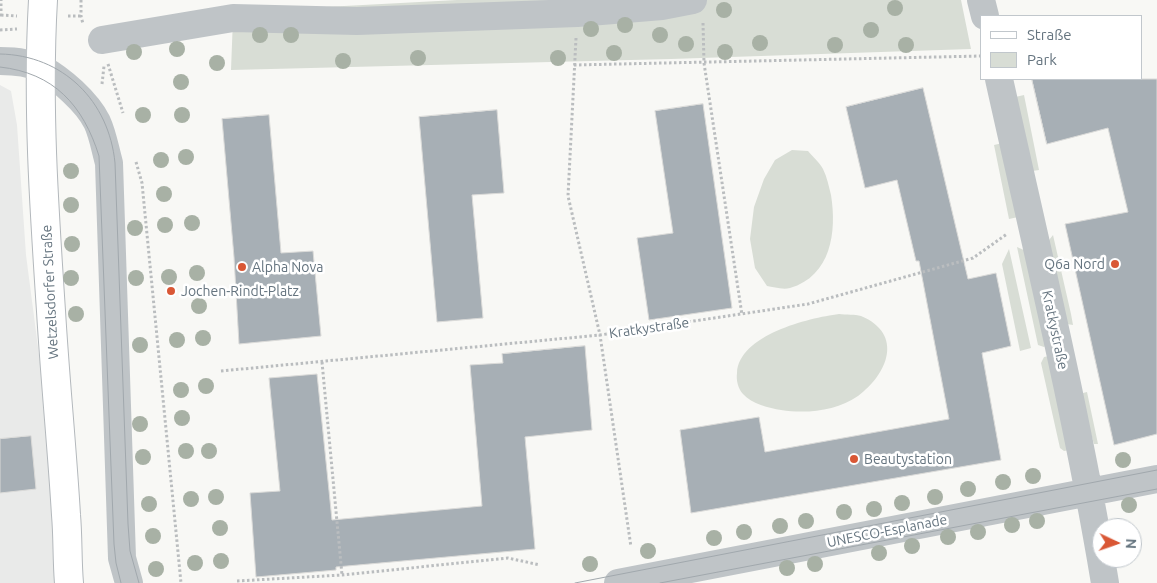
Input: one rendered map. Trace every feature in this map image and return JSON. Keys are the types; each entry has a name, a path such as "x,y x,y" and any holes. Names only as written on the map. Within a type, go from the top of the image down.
{"main road":[{"name":"Wetzelsdorfer Straße","path":"43,0 41,68 47,249 69,583"}],"street":[{"path":"981,0 985,15"},
{"path":"102,40 233,18 357,21 577,13 662,6 698,10"},
{"path":"0,61 20,62 41,68 72,91 96,121 109,163 122,558 129,583"},
{"name":"Kratkystraße","path":"999,80 1106,583"},
{"name":"UNESCO-Esplanade","path":"618,583 1157,479"}],"path":[{"path":"1,0 1,15 17,16"},
{"path":"698,10 704,63 742,315"},
{"path":"577,13 568,196 600,335 631,547"},
{"path":"0,30 17,30"},
{"path":"102,40 125,119"},
{"path":"574,65 980,56"},
{"path":"134,156 142,183 181,583"},
{"name":"Kratkystraße","path":"221,371 600,335 808,304 973,258 1011,231"},
{"path":"322,362 342,574"},
{"path":"237,581 342,574 508,558 540,565"}],"shaded area":[{"path":"0,85 11,91 17,125 26,255 42,378 58,583 0,583"}],"green space":[{"path":"457,0 961,0 971,49 231,70 233,18 231,12"},
{"path":"1024,95 1039,170 1026,172 1011,98"},
{"path":"1007,142 1023,216 1009,219 994,145"},
{"path":"792,150 808,151 823,169 831,195 833,223 828,251 823,263 815,274 804,282 790,288 781,289 767,286 755,268 750,239 754,207 764,179 775,160"},
{"path":"1053,235 1073,325 1067,324 1046,244"},
{"path":"1017,247 1026,251 1047,345 1044,347 1038,345"},
{"path":"1009,249 1031,348 1020,351 1002,264"},
{"path":"839,314 861,316 874,324 883,333 887,343 887,354 877,377 858,396 831,408 801,412 761,405 741,392 737,373 741,360 749,348 777,331 794,324"},
{"path":"1049,356 1069,450 1064,451 1060,448 1041,363 1044,357"},
{"path":"1087,392 1098,444 1094,444 1079,394"}],"building":[{"name":"Q6a Nord","path":"1157,79 1157,434 1114,445 1065,224 1128,212 1108,128 1047,144 1032,80"},
{"path":"923,88 968,279 996,273 1011,346 982,353 1001,460 691,513 680,430 759,417 765,452 949,419 919,261 916,261 897,180 865,188 846,107"},
{"path":"703,104 732,308 649,320 637,238 673,233 655,111"},
{"path":"497,110 504,193 472,195 483,318 437,322 419,117"},
{"path":"269,115 281,253 313,251 321,336 239,344 234,257 222,119"},
{"path":"585,346 592,430 525,437 535,549 336,567 336,570 256,577 250,493 280,491 269,378 317,374 332,520 482,506 470,365 503,363 502,354"},
{"path":"31,436 36,489 0,493 0,439"}],"tram line":[{"path":"0,54 23,56 44,63 62,73 79,86 93,102 103,120 111,141 115,163 128,524 130,551 139,583"},
{"path":"0,67 19,70 36,76 51,84 64,95 84,121 99,156 114,544 121,583"},
{"path":"575,583 1157,470"},
{"path":"660,583 1157,489"}],"place":[{"name":"Q6a Nord","path":"1115,264"},
{"name":"Alpha Nova","path":"242,267"},
{"name":"Jochen-Rindt-Platz","path":"171,291"},
{"name":"Beautystation","path":"854,459"}]}
